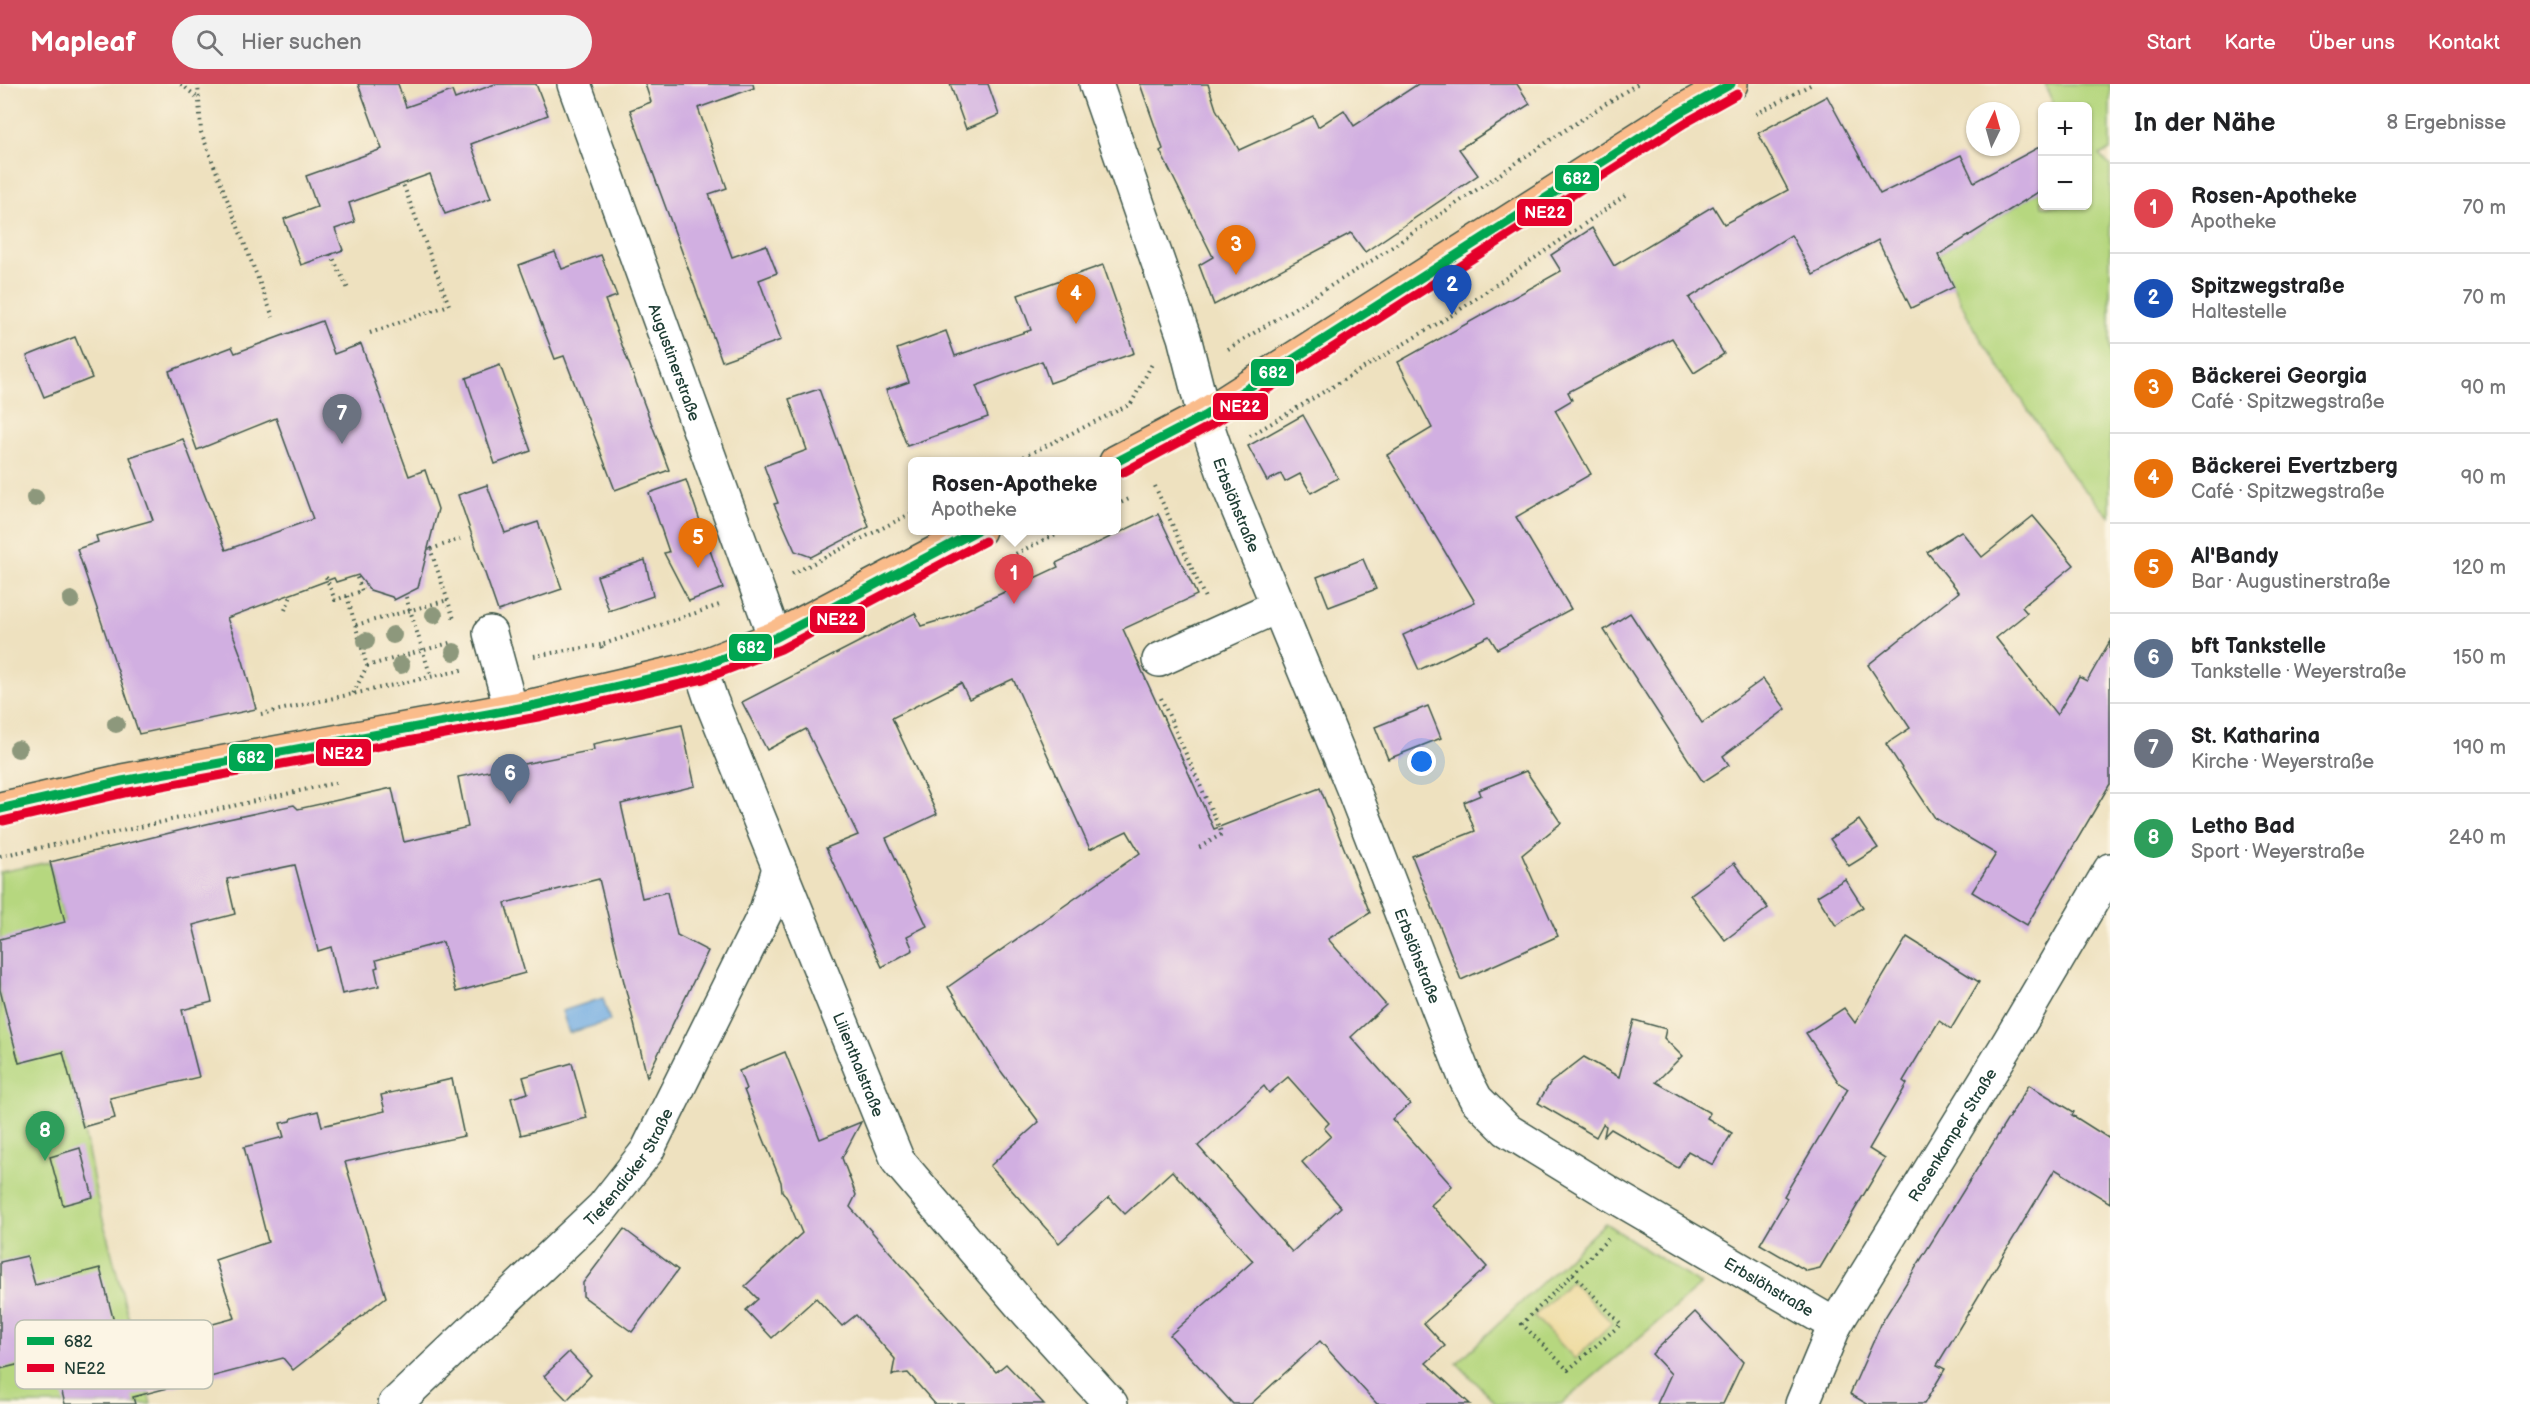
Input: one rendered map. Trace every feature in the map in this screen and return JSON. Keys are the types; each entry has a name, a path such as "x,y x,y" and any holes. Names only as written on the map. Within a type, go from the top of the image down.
{"main road":[{"path":"1121,459 1204,416 1679,113 1731,84"},
{"path":"0,809 122,781 511,710 700,667 775,638 921,559 971,535"}],"street":[{"name":"Augustinerstraße","path":"574,84 775,638"},
{"name":"Erbslöhstraße","path":"1096,84 1184,337 1217,457 1352,786 1466,1080 1476,1099 1507,1130 1835,1325"},
{"path":"1159,660 1278,606"},
{"path":"495,647 511,710"},
{"name":"Lilienthalstraße","path":"700,667 711,700 898,1161 1021,1305 1111,1404"},
{"name":"Tiefendicker Straße","path":"395,1404 603,1207 642,1159 766,910 779,868"},
{"name":"Rosenkamper Straße","path":"1802,1404 1835,1325 2009,1042 2110,870"}],"path":[{"path":"182,84 199,98"},
{"path":"198,84 201,132 273,317"},
{"path":"1228,349 1376,258 1562,132 1638,84"},
{"path":"1753,116 1812,84"},
{"path":"370,333 448,305 403,184"},
{"path":"1217,457 1452,315 1629,193"},
{"path":"332,254 348,289"},
{"path":"1023,457 1131,404"},
{"path":"1146,491 1161,483"},
{"path":"1121,503 1136,496"},
{"path":"459,640 431,549 460,539"},
{"path":"326,577 335,600 362,591 356,575"},
{"path":"285,610 292,594"},
{"path":"347,596 367,666 353,694"},
{"path":"406,597 431,677"},
{"path":"356,625 448,600"},
{"path":"367,666 459,640 495,647 601,645"},
{"path":"315,702 431,677 495,647"},
{"path":"1573,1274 1621,1324 1568,1370 1522,1324 1616,1231 1634,1207"}],"green space":[{"path":"2045,84 2110,84 2110,150 2100,155 2110,166 2110,517 2073,477 1974,329 1938,255 2038,192 2038,210 2092,210 2092,102 2052,102"},
{"path":"50,862 65,922 43,976 83,1126 97,1197 129,1320 15,1320 15,1389 147,1389 151,1404 0,1404 0,872"},
{"path":"1605,1223 1701,1285 1561,1404 1497,1404 1457,1363"}],"sand":[{"path":"1571,1281 1612,1323 1575,1359 1534,1316"}],"water":[{"path":"603,998 610,1021 569,1033 562,1011"}],"building":[{"path":"358,84 398,84 406,107 452,91 455,99 495,84 536,84 548,115 471,144 491,198 445,214 430,174 349,203 355,222 335,229 343,250 301,265 284,219 317,207 306,176 382,149"},
{"path":"645,84 753,84 754,88 698,108 727,188 709,194 732,257 766,245 777,273 759,280 781,340 722,361 630,110 651,102"},
{"path":"950,84 988,84 999,115 966,129"},
{"path":"1140,84 1208,84 1216,109 1239,150 1313,116 1318,127 1344,110 1354,126 1418,84 1517,84 1530,104 1459,149 1478,175 1365,252 1351,233 1214,305 1199,265 1213,257 1160,151 1163,149"},
{"path":"1827,96 1880,194 1961,155 1974,182 2038,148 2038,192 1938,255 1954,287 1911,308 1878,240 1813,275 1791,235 1689,298 1724,354 1694,373 1672,338 1568,392 1572,400 1555,410 1591,474 1516,517 1571,609 1497,649 1489,636 1419,670 1403,635 1475,602 1387,455 1432,428 1398,362 1561,271 1551,255 1592,228 1614,266 1713,206 1724,224 1788,190 1758,133"},
{"path":"555,252 562,269 601,255 617,296 605,300 669,470 615,490 564,356 555,359 519,265"},
{"path":"1103,265 1134,353 1050,383 1042,361 976,386 988,417 907,446 886,390 909,382 897,349 946,331 955,356 1031,330 1018,295"},
{"path":"322,321 334,354 361,344 409,476 425,470 438,509 418,588 394,600 392,597 370,590 358,575 336,582 334,578 227,618 243,661 256,709 139,734 77,549 98,542 96,536 153,520 130,457 183,439 226,550 313,519 276,418 197,450 169,371 232,347 235,353"},
{"path":"75,337 92,378 44,397 27,356"},
{"path":"500,365 531,451 495,464 466,378"},
{"path":"819,389 869,527 811,557 795,551 774,504 778,503 764,466 807,450 789,399"},
{"path":"1303,415 1338,478 1311,493 1300,474 1285,482 1281,474 1267,481 1248,446"},
{"path":"686,480 723,588 689,601 664,553 669,552 649,493"},
{"path":"487,485 505,533 538,522 562,589 498,611 458,495"},
{"path":"1158,514 1197,595 1123,629 1214,829 1320,788 1370,913 1328,939 1386,1005 1351,1037 1410,1104 1392,1119 1452,1186 1431,1205 1487,1267 1424,1323 1445,1346 1426,1363 1470,1404 1377,1404 1320,1341 1251,1404 1233,1404 1170,1335 1253,1261 1172,1171 1125,1214 1109,1197 1059,1243 990,1166 1039,1122 1000,1070 948,987 1140,853 1127,831 1090,849 1013,679 969,699 961,683 892,718 937,814 886,838 927,926 907,936 913,950 882,967 826,848 858,835 806,729 767,750 742,702 915,613 921,626 951,617 1058,567 1056,563 1114,535 1121,535 1121,532","holes":["1288,1077 1329,1123 1324,1128 1331,1136 1302,1162 1341,1207 1292,1252 1198,1146 1264,1086 1269,1093"]},
{"path":"2033,516 2074,565 2022,607 2027,613 1996,638 2057,715 2079,677 2087,681 2110,641 2110,784 2027,925 1972,892 1996,854 1935,818 1886,744 1910,728 1868,665 1959,592 1927,552 1961,531 1982,557"},
{"path":"1363,559 1376,589 1329,607 1317,577"},
{"path":"645,560 653,596 609,611 597,576"},
{"path":"1630,613 1702,723 1763,679 1786,709 1723,756 1729,765 1703,782 1604,630"},
{"path":"1428,706 1441,738 1388,759 1375,727"},
{"path":"682,725 695,786 621,804 642,898 667,892 677,935 708,951 647,1077 599,879 505,903 525,973 456,992 443,942 376,960 378,967 375,968 379,986 342,994 331,947 318,951 295,865 227,879 235,914 193,925 212,1002 182,1010 199,1077 110,1098 115,1118 83,1127 63,1052 19,1063 0,990 0,939 65,922 50,862 219,821 294,805 298,809 392,788 404,842 468,827 458,777 594,750 593,744"},
{"path":"1526,771 1561,823 1522,855 1558,936 1461,980 1412,856 1475,831 1464,802 1481,795 1479,790"},
{"path":"1859,820 1878,848 1849,866 1830,839"},
{"path":"1734,863 1768,908 1725,940 1690,895"},
{"path":"1845,879 1863,907 1836,926 1817,896"},
{"path":"1907,937 1979,982 1951,1029 1939,1021 1903,1081 1907,1084 1869,1149 1885,1159 1820,1268 1807,1271 1760,1244 1787,1198 1784,1196 1848,1089 1839,1083 1806,1033 1844,1008 1855,1023"},
{"path":"1634,1020 1666,1029 1664,1038 1682,1056 1656,1082 1710,1113 1707,1118 1732,1133 1713,1165 1688,1151 1678,1168 1611,1129 1604,1136 1606,1126 1603,1124 1596,1137 1538,1103 1550,1083 1584,1057 1619,1077"},
{"path":"785,1052 820,1139 861,1122 842,1158 856,1195 850,1207 996,1372 1006,1364 1044,1404 935,1404 908,1373 892,1375 895,1359 856,1315 842,1326 816,1298 772,1338 746,1310 758,1299 745,1286 802,1233 782,1191 781,1182 744,1090 746,1089 739,1071"},
{"path":"572,1063 587,1118 521,1135 511,1098 528,1093 523,1077"},
{"path":"452,1079 464,1136 345,1162 386,1297 293,1370 283,1358 213,1376 213,1324 235,1318 215,1260 268,1242 244,1147 284,1137 280,1123 318,1111 322,1126 385,1111 381,1095"},
{"path":"2029,1085 2074,1112 2072,1115 2110,1139 2110,1203 2055,1169 1937,1365 1945,1369 1924,1404 1867,1404 1850,1394 1882,1322"},
{"path":"80,1148 93,1197 63,1205 50,1157"},
{"path":"624,1229 678,1270 632,1332 583,1296 583,1283"},
{"path":"27,1256 35,1285 100,1268 113,1320 15,1320 15,1365 0,1369 0,1262"},
{"path":"1695,1312 1743,1362 1723,1404 1657,1404 1671,1374 1652,1354"},
{"path":"569,1352 591,1375 567,1400 544,1376"},
{"path":"61,1389 164,1389 133,1397 135,1404 65,1404"}],"transit line":[{"name":"682","path":"1121,459 1204,416 1679,113 1731,84"},
{"name":"NE22","path":"1122,473 1210,426 1685,123 1737,94"},
{"name":"682","path":"0,809 122,781 536,705 700,667 775,638 969,535"},
{"name":"NE22","path":"3,821 124,793 538,717 703,679 781,649 985,541"}],"place":[{"name":"Bäckerei Georgia","path":"1236,275"},
{"name":"Spitzwegstraße","path":"1452,315"},
{"name":"Bäckerei Evertzberg","path":"1076,324"},
{"name":"St. Katharina","path":"342,444"},
{"name":"Al'Bandy","path":"698,568"},
{"name":"Rosen-Apotheke","path":"1014,604"},
{"name":"bft Tankstelle","path":"510,804"},
{"name":"Letho Bad","path":"45,1161"}]}
